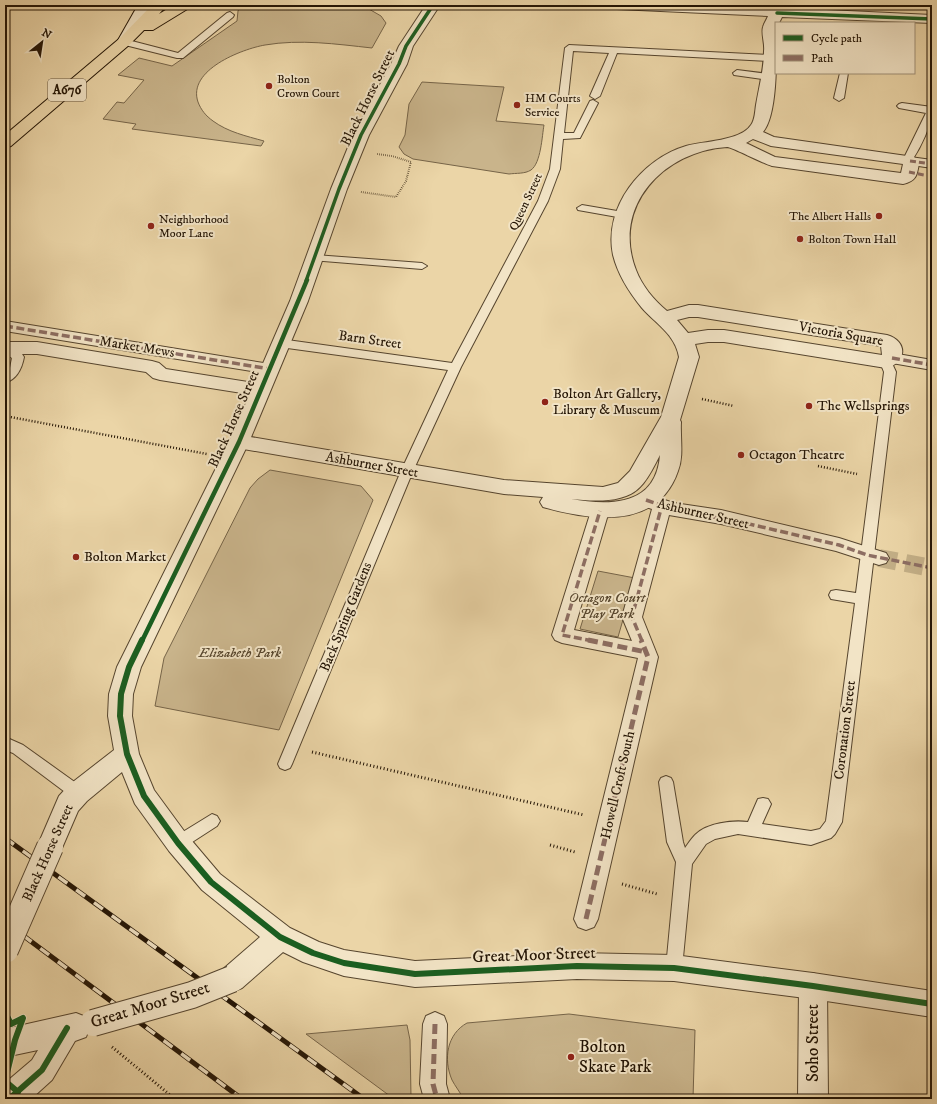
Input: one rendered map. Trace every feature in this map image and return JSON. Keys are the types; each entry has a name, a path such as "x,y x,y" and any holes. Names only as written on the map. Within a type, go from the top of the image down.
{"main road":[{"name":"A676","path":"7,139 124,42 160,5"},
{"name":"A676","path":"124,42 184,5"}],"street":[{"path":"124,42 145,5"},
{"name":"Black Horse Street","path":"178,843 144,796 127,754 120,716 121,694 129,667 230,463 299,301 339,189 361,135 399,64 417,17 433,5"},
{"path":"617,5 777,9 932,19"},
{"path":"654,503 668,470 671,417 689,356 689,348 685,340 647,303 635,287 627,271 621,251 619,233 623,215 628,201 646,177 659,165 676,155 696,148 732,142 752,133 760,125 773,53 770,28 777,9"},
{"path":"732,142 772,161 903,179 909,176 917,166 771,140 752,133"},
{"name":"Victoria Square","path":"664,318 698,310 887,341 891,343 893,347 889,360 724,336 708,336 685,340"},
{"name":"Market Mews","path":"5,326 270,369"},
{"path":"5,348 37,348 152,367 160,374 260,390"},
{"path":"889,360 932,365"},
{"name":"Ashburner Street","path":"239,442 504,487 558,490 592,494 609,493 625,488 632,483 638,476 671,417"},
{"name":"Ashburner Street","path":"504,487 584,510 600,511 624,509 654,503 672,509 721,517 839,545 873,556"},
{"name":"Howell Croft South","path":"586,918 648,657 632,617 654,503"},
{"path":"600,511 562,635 646,652"},
{"name":"Black Horse Street","path":"5,950 68,804 78,793 127,754"},
{"name":"Great Moor Street","path":"178,843 212,882 280,937 313,953 344,963 415,974 576,966 674,968 813,986 932,1004"},
{"name":"Great Moor Street","path":"5,1043 82,1025 192,995 232,979 280,937"},
{"name":"Soho Street","path":"813,986 813,1099"},
{"path":"435,1024 433,1084 437,1099"},
{"path":"9,1099 42,1070 82,1025"}],"lane":[{"path":"124,42 180,56 230,15"},
{"name":"Queen Street","path":"406,471 455,367 543,201 555,169 569,48 773,53"},
{"path":"559,136 577,136 594,100 614,50"},
{"path":"737,73 769,77"},
{"path":"839,98 844,74"},
{"path":"902,106 932,110 926,119 913,151 917,166"},
{"path":"543,201 554,204"},
{"path":"582,208 623,215"},
{"path":"314,258 422,266"},
{"name":"Barn Street","path":"280,343 455,367"},
{"path":"5,348 18,357 16,369 5,379"},
{"name":"Coronation Street","path":"674,968 679,900 684,862 701,839 711,833 738,826 811,838 821,836 830,831 834,822 861,599 873,556 877,479 890,372 889,360"},
{"name":"Back Spring Gardens","path":"285,764 406,471"},
{"path":"836,595 861,599"},
{"path":"5,743 18,748 78,793"},
{"path":"666,782 675,842 684,862"},
{"path":"753,828 763,804"},
{"path":"178,843 212,821"}],"path":[{"path":"339,189 396,198 406,181 411,162 392,156 355,151"},
{"path":"678,394 734,406"},
{"path":"5,416 209,454 230,463"},
{"path":"818,466 877,479"},
{"path":"292,748 610,821"},
{"path":"596,878 679,900"},
{"path":"82,1025 175,1099"}],"green space":[{"path":"241,5 362,5 381,16 386,23 372,48 305,42 278,43 255,47 243,51 231,56 208,71 201,80 197,91 198,102 202,110 210,119 225,128 264,141 261,146 132,129 136,124 103,119 117,102 124,103 144,80 118,75 139,58 172,66 237,21 238,11"},
{"path":"422,82 504,87 496,121 544,125 539,156 534,167 526,172 509,174 413,159 404,154 399,147 405,135 409,104"},
{"name":"Elizabeth Park","path":"270,470 361,486 373,500 279,730 155,706 164,658 250,488 258,479"},
{"name":"Octagon Court Play Park","path":"598,571 635,578 618,637 580,629"},
{"name":"Bolton Skate Park","path":"569,1014 695,1030 693,1099 463,1098 452,1080 448,1064 451,1040 460,1028 467,1023"},
{"path":"407,1025 410,1040 411,1097 414,1099 394,1099 306,1034"}],"tunnel":[{"path":"879,558 932,568"}],"railway":[{"path":"5,838 364,1099"},
{"path":"5,922 242,1099"}],"marked path":[{"path":"910,161 932,164"},
{"path":"909,172 924,175"},
{"path":"5,326 270,369"},
{"path":"892,358 932,365"},
{"path":"646,500 672,509 745,523 839,545 867,555 932,568"},
{"path":"586,919 648,657 632,617 662,505"},
{"path":"600,511 562,635 646,652"},
{"path":"435,1024 433,1084 437,1099"}],"cycle path":[{"path":"433,5 406,46 399,64 361,135 339,189 299,301 239,442 129,667 121,694 120,716 127,754 144,796 178,843 211,882 280,937 313,953 344,963 415,974 577,966 674,968 813,986 932,1004"},
{"path":"777,13 932,19"},
{"path":"5,1012 11,1024 23,1018 15,1040 5,1081 18,1092"},
{"path":"9,1099 42,1070 67,1028"}],"place":[{"name":"Bolton Crown Court","path":"269,86"},
{"name":"HM Courts Service","path":"517,105"},
{"name":"The Albert Halls","path":"879,216"},
{"name":"Neighborhood Moor Lane","path":"151,226"},
{"name":"Bolton Town Hall","path":"800,239"},
{"name":"Bolton Art Gallery, Library & Museum","path":"545,402"},
{"name":"The Wellsprings","path":"809,406"},
{"name":"Octagon Theatre","path":"741,455"},
{"name":"Bolton Market","path":"76,557"},
{"name":"Bolton Skate Park","path":"571,1057"}]}
